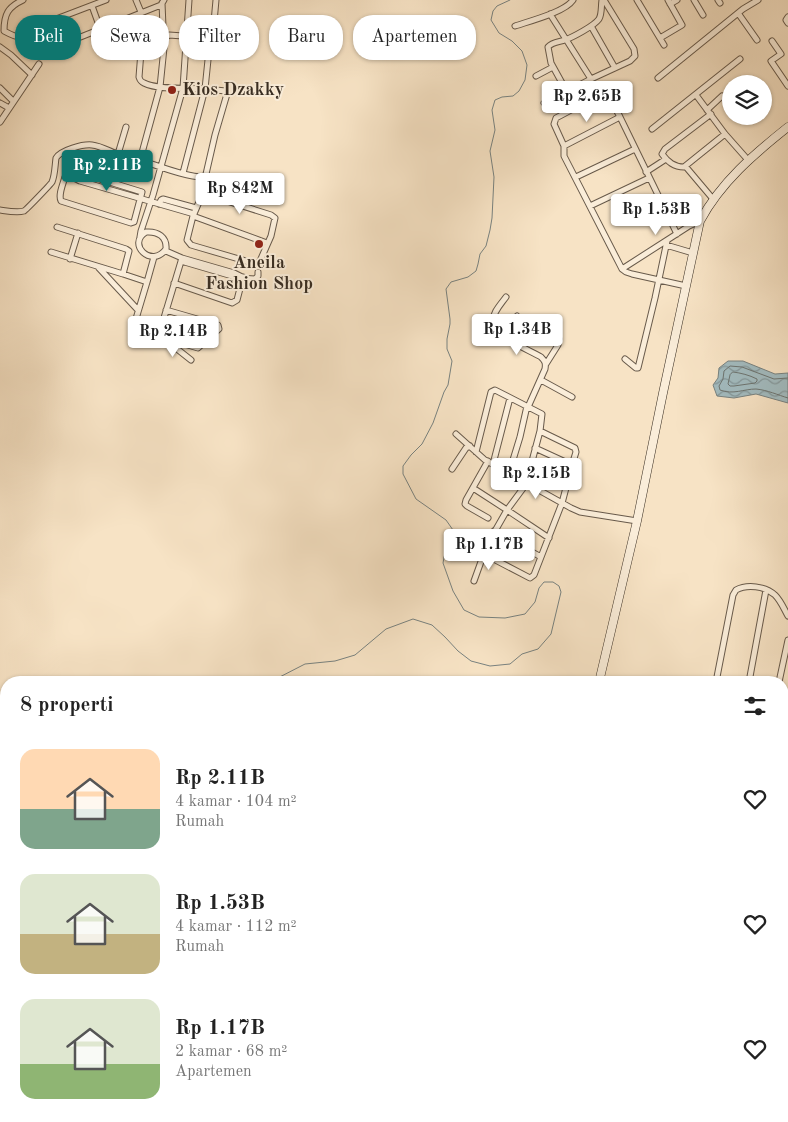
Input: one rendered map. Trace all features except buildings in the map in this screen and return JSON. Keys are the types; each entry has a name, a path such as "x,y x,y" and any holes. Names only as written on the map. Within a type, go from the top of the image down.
{"street":[{"path":"23,0 11,7 5,21 4,31 18,37 26,36 43,24 106,0"},
{"path":"136,0 141,12"},
{"path":"188,15 189,0"},
{"path":"214,15 216,0"},
{"path":"515,26 550,14 567,6 573,0"},
{"path":"567,92 553,67 547,49 548,46 567,39 598,21 603,0"},
{"path":"544,103 590,78 633,59 636,52 603,0"},
{"path":"637,0 664,45"},
{"path":"677,0 669,2 686,30"},
{"path":"694,0 703,15"},
{"path":"658,78 738,13 758,0"},
{"path":"133,15 163,2 163,15"},
{"path":"92,6 95,15"},
{"path":"738,13 757,40"},
{"path":"550,14 590,78"},
{"path":"788,17 786,20 788,24"},
{"path":"660,38 682,24"},
{"path":"591,26 615,68"},
{"path":"140,160 160,87 165,38 169,35 179,36"},
{"path":"772,41 781,54 771,61 788,86"},
{"path":"0,44 32,74"},
{"path":"652,129 740,59"},
{"path":"0,210 19,212 29,208 52,182 56,158 60,152 87,145 99,146 118,154 202,178 205,176 227,94 224,90 160,87 144,83 140,80 141,60"},
{"path":"140,237 146,232 158,234 165,241 166,251 160,256 149,256 140,248 138,242 183,88 185,60"},
{"path":"183,173 205,89 208,60"},
{"path":"0,122 39,64"},
{"path":"536,76 553,67"},
{"path":"0,88 14,101"},
{"path":"677,234 620,117 605,92 556,118 554,124 564,146 564,156 622,269 632,274 686,286"},
{"path":"696,95 725,134 748,160"},
{"path":"722,96 709,112 663,151 662,154 674,165 686,167 725,134"},
{"path":"0,103 9,108"},
{"path":"564,146 620,117"},
{"path":"118,154 126,127"},
{"path":"601,676 637,521 700,221 713,199 734,173 788,127"},
{"path":"576,177 635,149"},
{"path":"590,206 648,175 666,159"},
{"path":"686,167 713,199"},
{"path":"141,199 135,221 132,223 63,202 59,198 64,178 71,174 80,181 159,204 194,215 267,243"},
{"path":"207,194 273,215 275,220 260,261 256,264 191,245 187,240 196,208 201,198 207,194"},
{"path":"159,204 163,199 196,208"},
{"path":"622,269 666,243 689,226 700,221"},
{"path":"57,227 128,249 123,274"},
{"path":"70,259 78,233"},
{"path":"666,243 693,253"},
{"path":"625,359 638,368 666,243"},
{"path":"166,251 181,259 234,273 244,278 254,279 258,276 258,272"},
{"path":"51,252 147,282"},
{"path":"136,322 154,257"},
{"path":"181,259 160,333 162,337 191,360"},
{"path":"98,267 138,310"},
{"path":"174,284 232,303 236,300 244,278"},
{"path":"506,297 496,311 493,320 495,327 502,335 541,356 546,364"},
{"path":"166,310 220,328 198,348 174,341 167,341"},
{"path":"509,473 528,406 559,339 518,319 517,316"},
{"path":"541,380 572,397"},
{"path":"476,452 491,392 495,390 542,414 540,431 531,465 568,482"},
{"path":"488,518 465,504 490,462 510,398"},
{"path":"484,554 530,578 534,575 562,504 576,452 575,448 540,431"},
{"path":"456,434 490,462 562,504 580,512 637,521"},
{"path":"452,469 466,448 470,446"},
{"path":"535,448 572,464"},
{"path":"474,581 486,545 527,483"},
{"path":"473,488 549,538"},
{"path":"494,531 541,557"},
{"path":"717,676 734,592 738,589 752,587 766,590 777,597 788,616"},
{"path":"750,676 766,590"},
{"path":"780,676 788,640"}],"water":[{"path":"728,361 743,361 775,374 788,373 788,403 756,394 734,398 717,396 713,385 718,378 719,368"}],"waterway":[{"path":"282,676 305,664 335,661 355,655 386,629 413,619 432,625 471,661 490,666 510,664 522,654 538,649 551,634 561,592 559,586 553,582 544,582 539,588 535,602 525,614 505,618 479,617 464,610 453,591 443,563 445,552 453,541 453,530 446,520 416,499 403,474 403,466 422,444 433,423 448,385 452,361 447,349 450,319 446,289 451,282 468,277 476,271 480,254 486,246 490,230 494,177 490,151 495,130 492,110 495,100 513,96 519,91 525,80 527,65 522,51 512,41 499,33 491,20 493,11 497,6 510,0"}],"place":[{"name":"Kios Dzakky","path":"172,90"},
{"name":"Aneila Fashion Shop","path":"259,244"}]}
